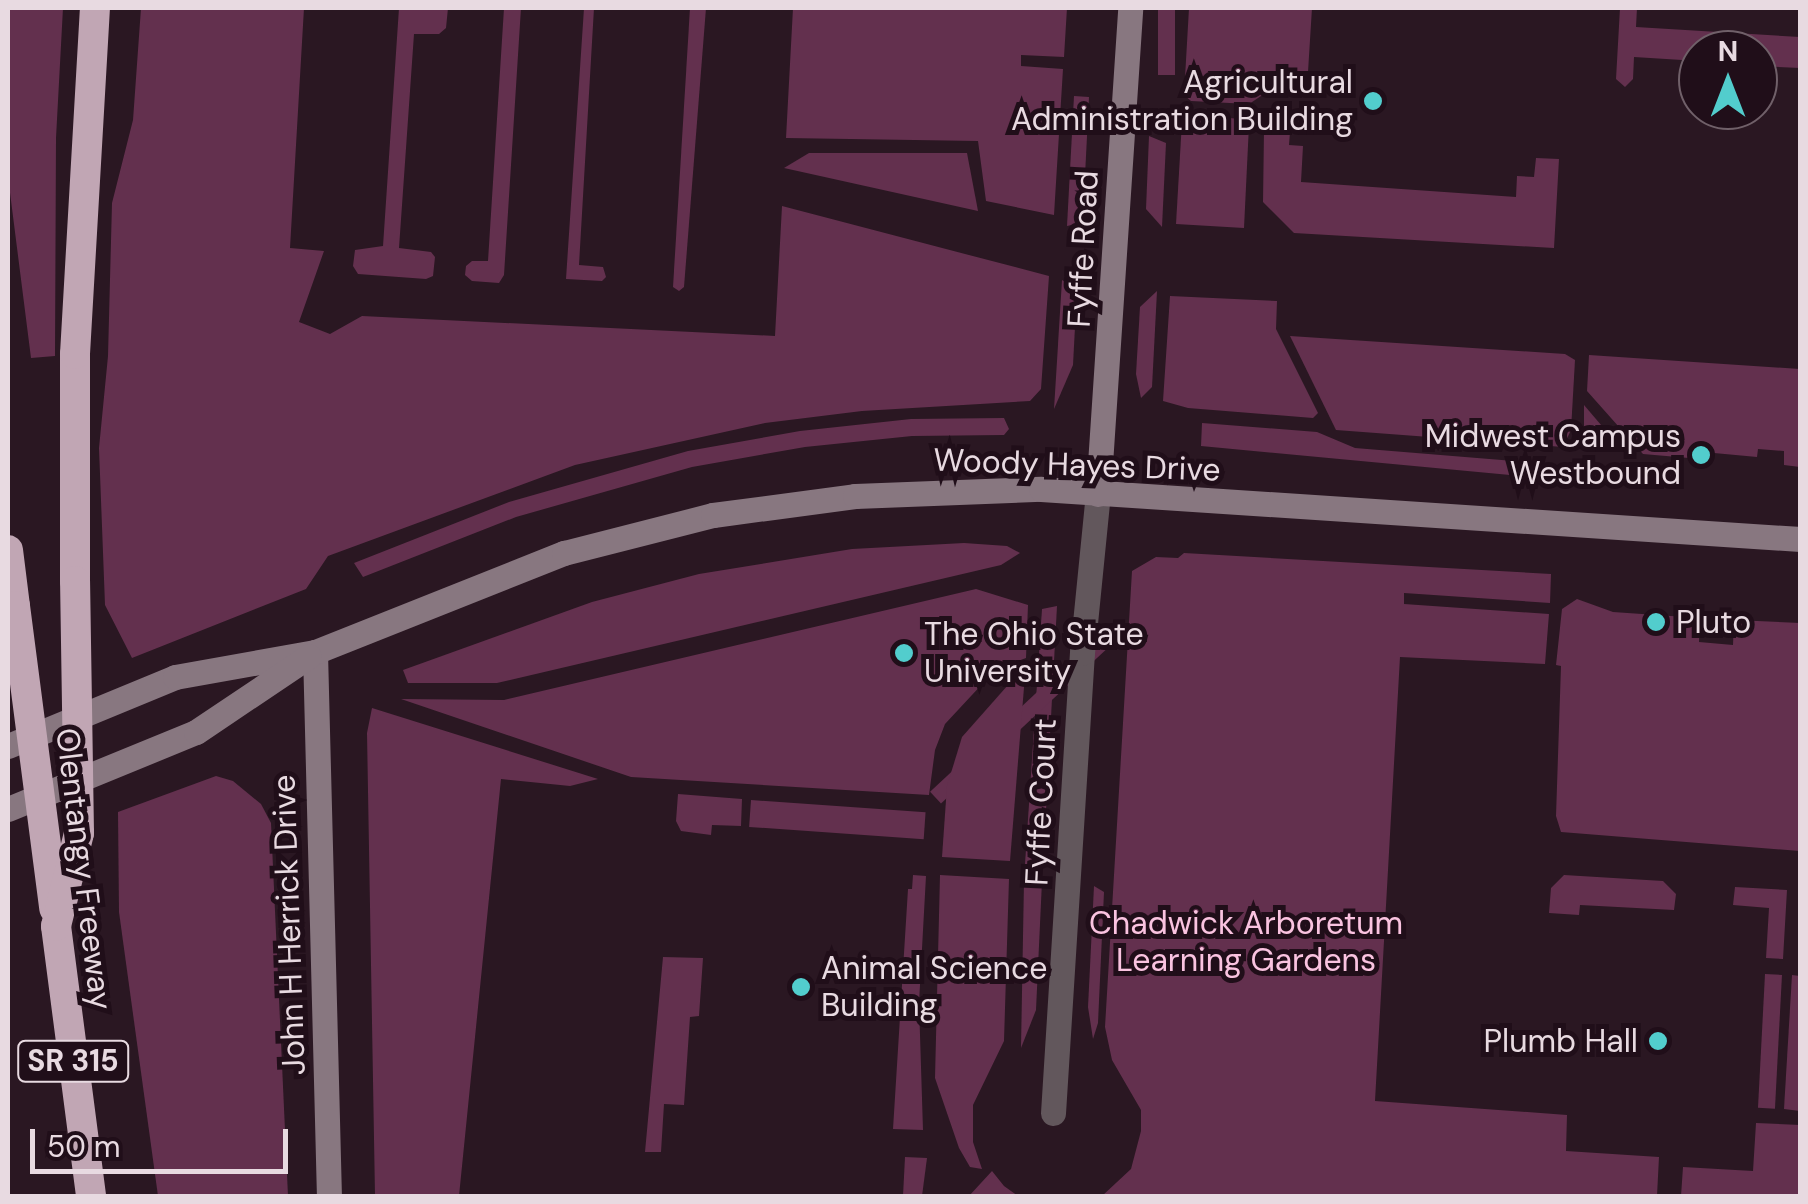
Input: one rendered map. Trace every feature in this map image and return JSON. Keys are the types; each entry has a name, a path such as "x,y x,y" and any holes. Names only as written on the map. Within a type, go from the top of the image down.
{"highway":[{"path":"56,926 80,833 75,354 96,8"},
{"name":"Olentangy Freeway","path":"8,550 91,1196"}],"street":[{"name":"Fyffe Road","path":"1098,494 1130,8"},
{"name":"Woody Hayes Drive","path":"8,746 175,678 315,652 564,553 713,515 855,496 973,489 1098,494 1800,538"},
{"name":"Fyffe Court","path":"1053,1113 1082,653 1098,494"},
{"name":"Woody Hayes Drive","path":"8,808 196,732 315,652"},
{"name":"John H Herrick Drive","path":"315,652 329,1196"}],"green space":[{"path":"8,8 63,8 56,138 55,356 31,358 8,177"},
{"path":"141,8 304,8 290,248 324,251 299,322 330,334 362,316 775,336 782,206 1049,276 1041,389 1030,401 862,411 765,423 575,465 328,556 306,589 132,658 105,605 99,448 108,356 112,203 133,120"},
{"path":"399,8 448,8 446,28 439,34 414,34 399,248 431,252 435,257 433,276 426,279 358,274 353,266 355,250 383,246"},
{"path":"504,8 521,8 504,275 499,283 472,281 465,275 466,266 472,261 488,261"},
{"path":"584,8 594,8 579,265 603,267 606,277 602,281 566,279"},
{"path":"690,8 706,8 684,287 679,291 673,287"},
{"path":"793,8 1067,8 1064,57 1021,55 1021,66 1063,69 1054,215 986,201 978,141 786,138"},
{"path":"1158,8 1175,8 1175,75 1158,75"},
{"path":"1189,8 1312,8 1307,88 1293,87 1292,96 1264,94 1249,104 1191,101 1184,95"},
{"path":"1620,8 1637,8 1636,27 1685,30 1678,30 1678,60 1634,57 1633,79 1625,87 1616,79"},
{"path":"1778,36 1800,37 1800,68 1778,67"},
{"path":"1074,96 1089,97 1083,215 1076,224 1067,226"},
{"path":"1187,115 1242,119 1249,125 1244,228 1176,224 1182,121"},
{"path":"1264,130 1290,132 1289,145 1303,146 1301,182 1516,197 1517,176 1534,177 1536,158 1559,159 1554,248 1294,233 1263,202"},
{"path":"1149,136 1166,143 1162,227 1146,209"},
{"path":"809,153 967,153 978,211 784,168"},
{"path":"1062,280 1077,289 1073,365 1054,409"},
{"path":"1157,291 1152,387 1141,398 1136,374 1140,307"},
{"path":"1170,296 1277,301 1276,329 1318,413 1313,418 1188,408 1163,401"},
{"path":"1290,336 1565,354 1575,360 1571,430 1563,447 1336,430"},
{"path":"1589,355 1800,369 1800,467 1784,465 1784,451 1758,449 1757,457 1714,453 1712,460 1643,454 1587,391"},
{"path":"1584,405 1613,439 1611,450 1590,449 1584,442"},
{"path":"1004,418 1009,429 1004,435 912,436 805,447 692,467 516,517 363,577 354,563 509,502 688,451 800,431 911,419"},
{"path":"1202,423 1317,432 1355,448 1552,464 1554,479 1201,446"},
{"path":"964,543 1007,546 1020,553 1001,565 497,683 408,683 403,670 592,602 699,574 852,549"},
{"name":"Chadwick Arboretum Learning Gardens","path":"1184,553 1551,574 1550,603 1404,593 1404,604 1549,614 1545,664 1400,657 1375,1101 1567,1115 1566,1151 1659,1157 1657,1196 1102,1196 1131,1169 1141,1131 1141,1110 1112,1060 1105,1027 1132,571 1156,557 1178,558"},
{"path":"976,589 1028,605 1026,658 1004,666 985,681 945,724 935,750 929,795 631,777 401,699 504,700"},
{"path":"1577,599 1613,612 1700,618 1699,642 1733,645 1734,620 1800,623 1800,851 1561,832 1556,816 1561,666 1556,665 1562,609"},
{"path":"1057,606 1043,866 1025,864 1042,609"},
{"path":"1110,624 1121,636 941,803 930,792"},
{"path":"1025,675 1010,861 942,857 947,786 962,737 1008,685"},
{"path":"372,708 598,779 570,786 501,779 459,1196 375,1196 367,733"},
{"path":"216,776 233,781 261,804 271,823 288,1196 158,1196 119,912 118,812"},
{"path":"678,794 742,799 741,826 712,825 711,835 681,831 676,821"},
{"path":"751,800 926,812 924,839 749,827"},
{"path":"913,875 926,876 919,1003 923,1130 893,1129 908,889 912,889"},
{"path":"940,875 1009,879 1004,1041 973,1105 973,1142 982,1169 970,1167 959,1148 935,1078"},
{"path":"1564,875 1663,881 1676,894 1674,910 1580,905 1579,915 1549,913 1551,888"},
{"path":"1024,881 1042,881 1036,1010 1021,1048"},
{"path":"1094,886 1104,892 1098,1023 1093,1039 1088,1007"},
{"path":"1735,887 1787,890 1783,959 1766,958 1769,908 1733,905"},
{"path":"663,957 703,958 699,1016 690,1017 684,1105 664,1104 661,1152 645,1152"},
{"path":"1765,974 1782,975 1775,1109 1758,1108"},
{"path":"1792,975 1800,976 1800,1111 1784,1109"},
{"path":"1756,1123 1800,1125 1800,1196 1681,1196 1683,1167 1753,1171"},
{"path":"905,1157 927,1158 922,1196 903,1196"},
{"path":"992,1171 1004,1186 1018,1196 969,1196"}],"place":[{"name":"Agricultural Administration Building","path":"1373,101"},
{"name":"Midwest Campus Westbound","path":"1701,455"},
{"name":"Pluto","path":"1656,622"},
{"name":"The Ohio State University","path":"904,653"},
{"name":"Animal Science Building","path":"801,987"},
{"name":"Plumb Hall","path":"1658,1041"}]}
